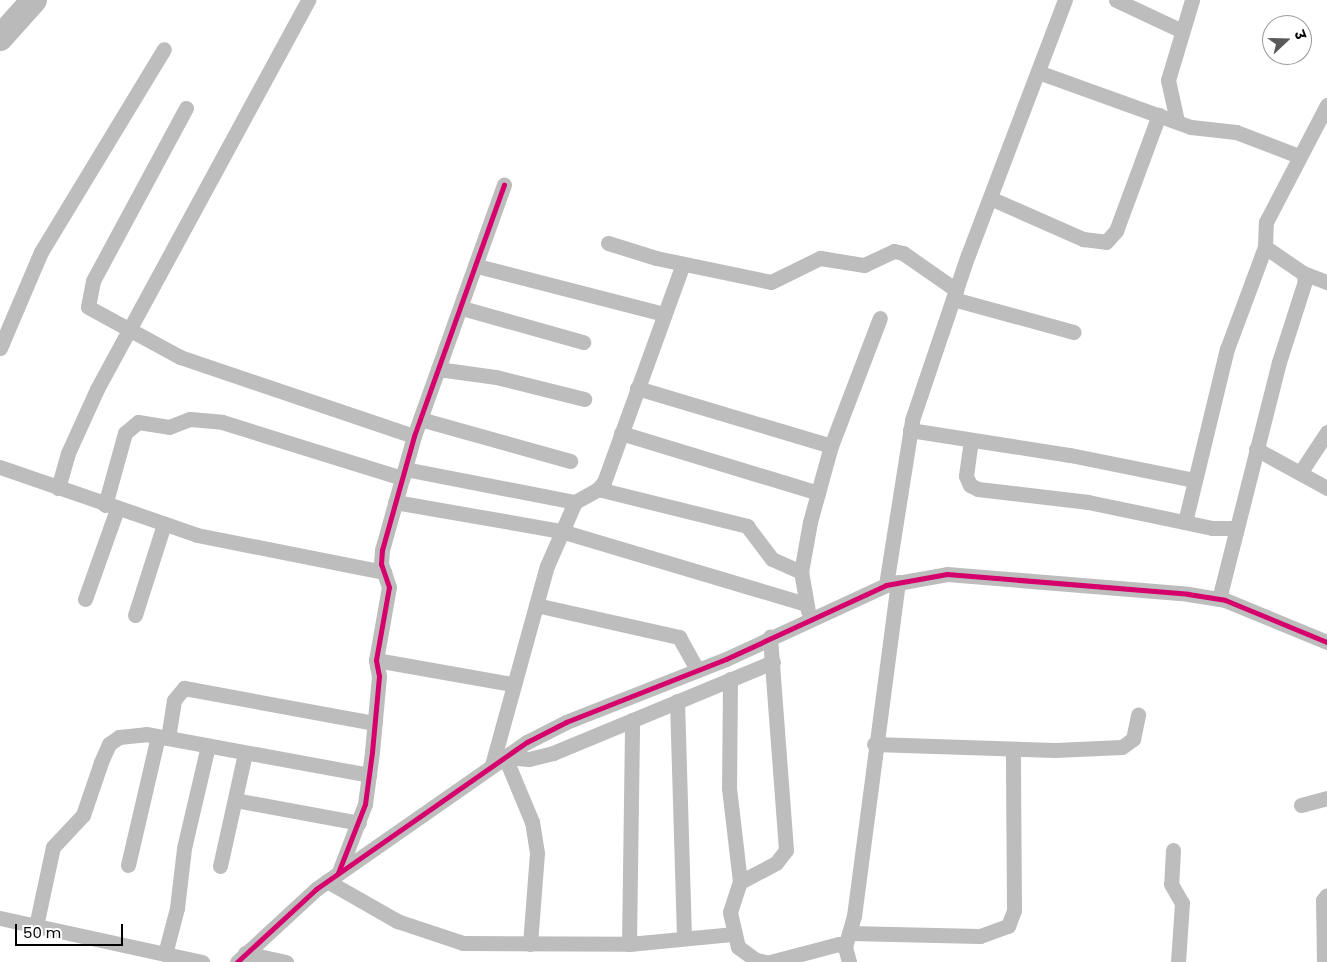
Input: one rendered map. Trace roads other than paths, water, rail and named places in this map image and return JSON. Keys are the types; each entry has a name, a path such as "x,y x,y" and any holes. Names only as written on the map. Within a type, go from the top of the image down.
{"street":[{"path":"58,488 68,453 128,330 308,0"},
{"path":"849,962 847,940 874,744 910,430 954,295 1065,0"},
{"path":"1116,0 1182,31"},
{"path":"1176,122 1168,80 1192,0"},
{"path":"0,348 41,252 164,49"},
{"path":"1038,72 1176,122 1236,132 1299,156"},
{"path":"1185,522 1227,349 1265,247 1269,210 1327,106"},
{"path":"186,108 92,281 87,300 93,312 180,357 414,436"},
{"path":"990,198 1083,239 1106,242 1120,223 1158,115"},
{"path":"333,877 359,823 369,775 380,676 376,660 390,587 384,572 382,550 414,436 462,308 504,185"},
{"path":"608,243 683,264 771,282 820,258 864,265 894,251 903,253 954,295 1074,332"},
{"path":"1265,247 1303,272 1327,282"},
{"path":"492,765 512,684 561,531 575,502 598,489 683,264"},
{"path":"477,266 664,314"},
{"path":"1219,598 1256,449 1304,291 1303,272"},
{"path":"462,308 583,342"},
{"path":"808,611 801,572 818,493 831,446 880,318"},
{"path":"438,369 496,377 584,399"},
{"path":"636,388 831,446"},
{"path":"85,599 111,507 125,433 138,422 169,428 190,419 222,422 403,473 575,502"},
{"path":"420,419 570,461"},
{"path":"910,430 1194,480"},
{"path":"1300,473 1327,432"},
{"path":"620,433 818,493"},
{"path":"971,440 966,476 970,485 978,489 1088,502 1185,522 1237,528"},
{"path":"1256,449 1327,488"},
{"path":"0,466 111,507 197,535 384,572"},
{"path":"598,489 747,526 772,559 801,572"},
{"path":"395,502 561,531 808,611"},
{"path":"135,615 164,524"},
{"path":"241,957 333,877 505,757 566,722 697,670 770,637 808,611 892,583 947,574 1219,598 1274,617 1327,642"},
{"path":"536,605 679,637 697,670"},
{"path":"740,882 776,863 786,850 770,637"},
{"path":"376,660 512,684"},
{"path":"505,757 529,759 553,753 772,662"},
{"path":"730,679 729,788 740,882 730,912 732,934 746,954 766,962"},
{"path":"128,865 174,700 184,688 375,723"},
{"path":"677,701 684,937"},
{"path":"874,744 1013,749 1122,747 1133,739 1138,715"},
{"path":"629,944 632,720"},
{"path":"36,926 48,860 59,838 84,815 109,744 131,733 163,737 369,775"},
{"path":"165,954 177,908 184,848 208,746"},
{"path":"770,962 847,940 980,936 1008,926 1014,910 1013,749"},
{"path":"220,866 245,753"},
{"path":"505,757 532,822 537,853 530,944"},
{"path":"1301,805 1327,798"},
{"path":"235,800 359,823"},
{"path":"1173,850 1171,884 1182,903 1178,962"},
{"path":"333,877 397,921 463,943 629,944 684,937 732,934"},
{"path":"1324,962 1326,940 1323,900 1327,895"},
{"path":"0,918 202,962"},
{"path":"241,957 286,962"}],"waterway":[{"path":"0,38 34,0"}]}
